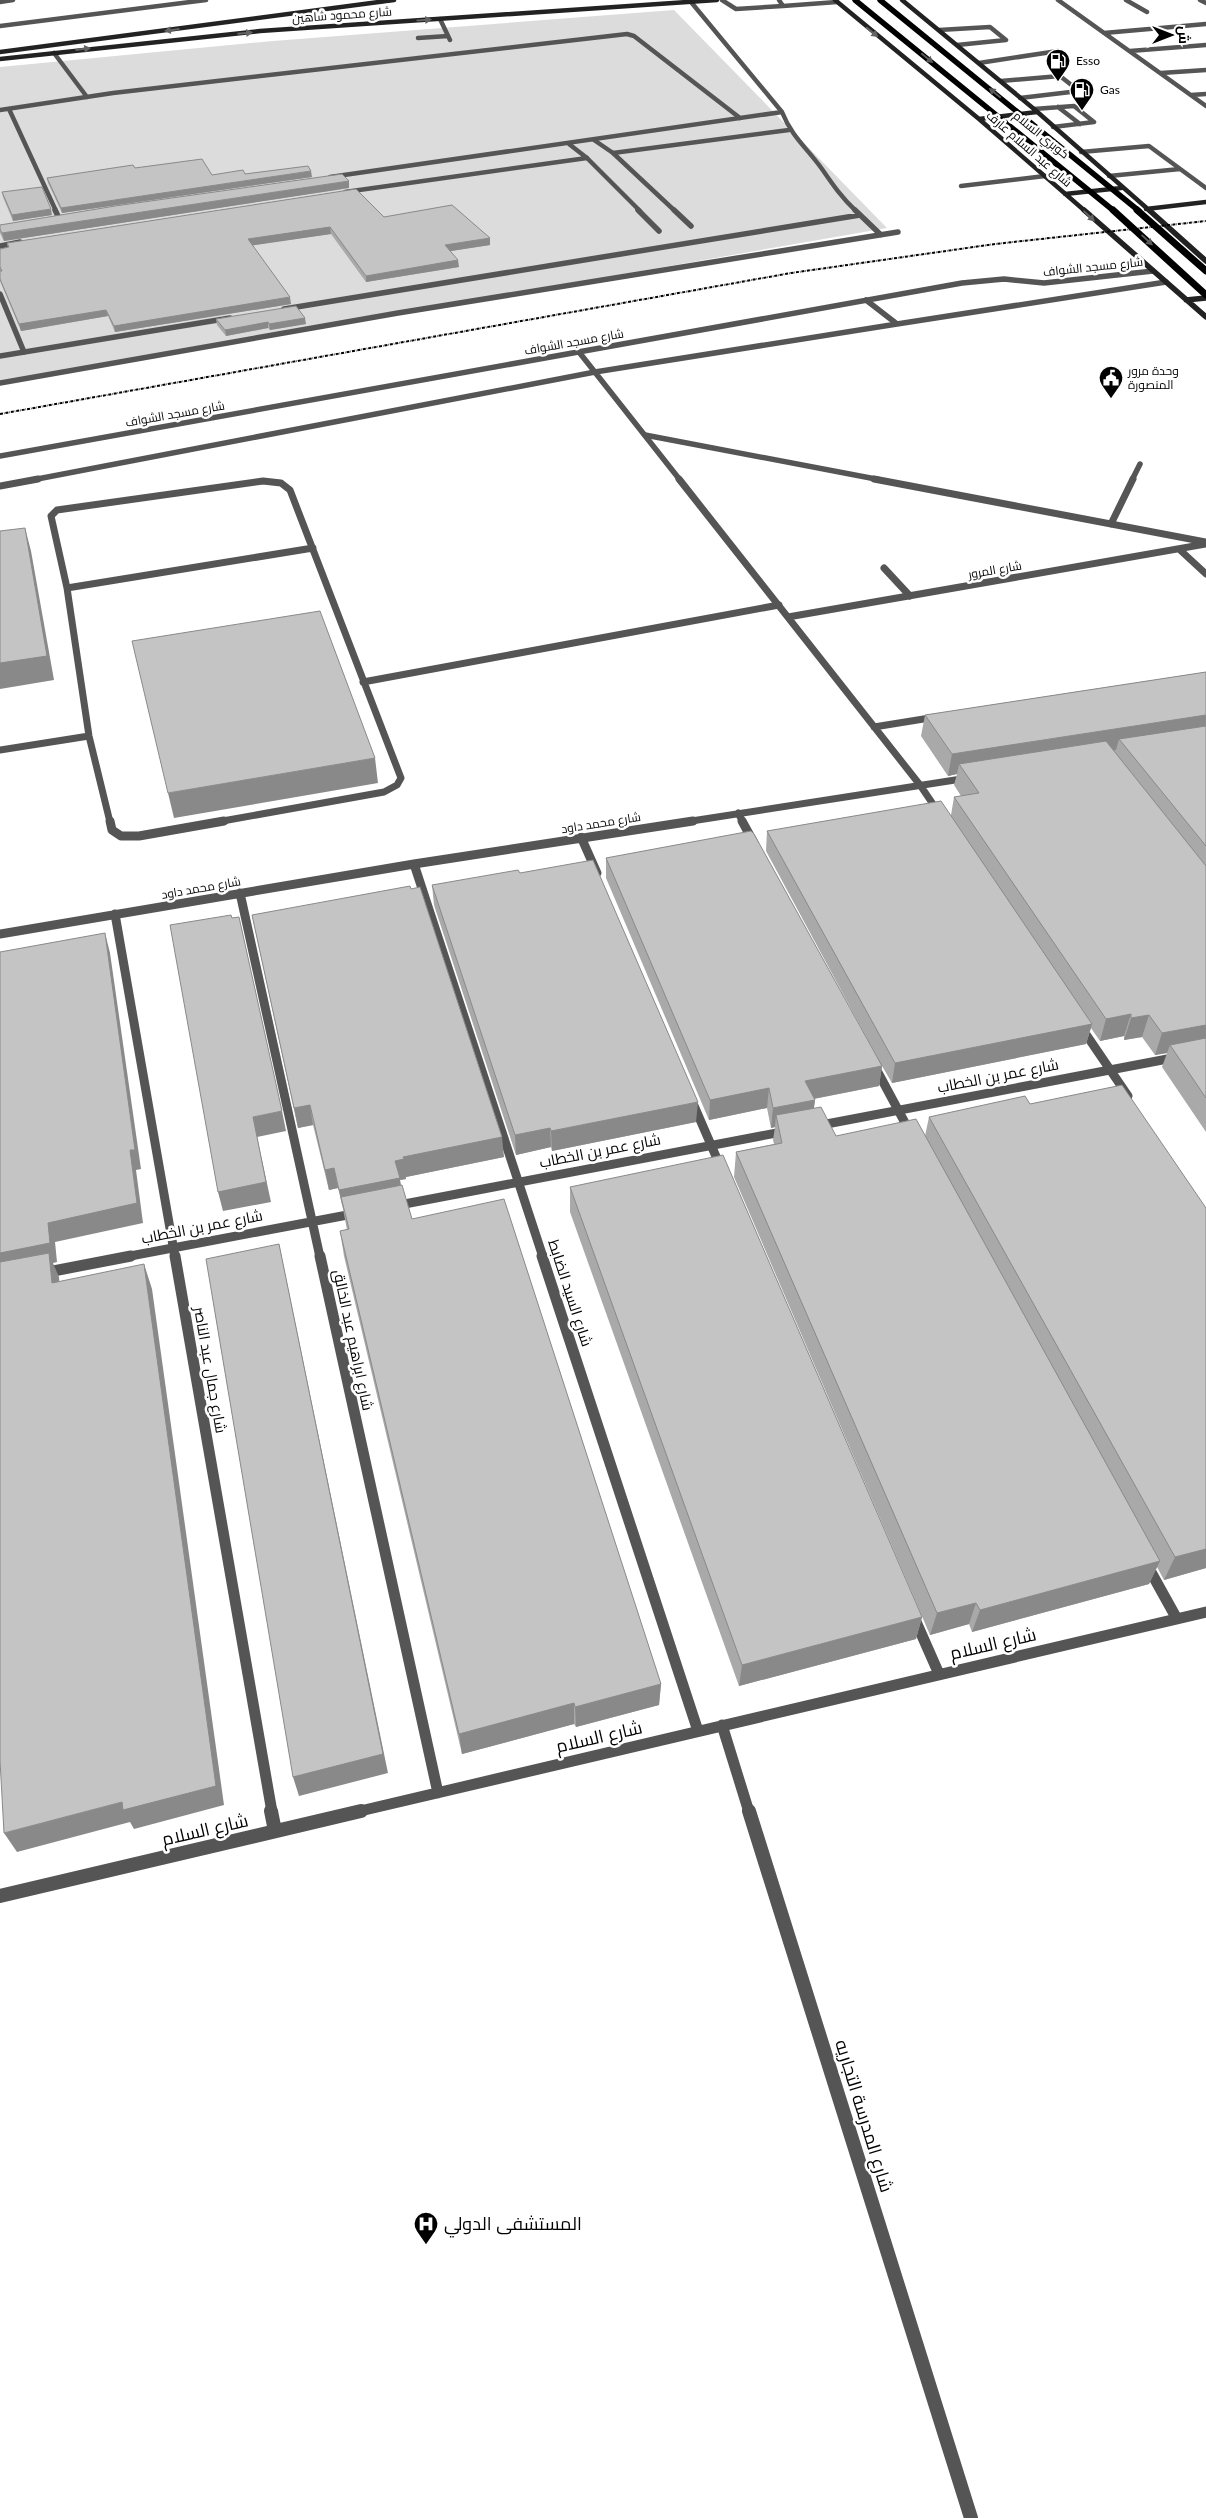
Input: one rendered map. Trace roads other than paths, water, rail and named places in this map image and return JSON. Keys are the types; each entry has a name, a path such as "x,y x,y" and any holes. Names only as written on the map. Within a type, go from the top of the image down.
{"main road":[{"name":"شارع محمود شاهين","path":"0,52 394,0"},
{"name":"شارع محمود شاهين","path":"0,59 177,39 318,27 717,0"},
{"name":"كوبري السلام","path":"854,0 1103,200 1206,296"},
{"name":"كوبري السلام","path":"880,0 1110,186 1206,271"},
{"path":"902,0 1035,110 1206,260"},
{"name":"شارع عبد السلام عارف","path":"836,1 979,119 1206,317"},
{"path":"305,13 318,27"},
{"path":"979,119 1035,110"},
{"path":"1065,194 1122,188"},
{"path":"1146,209 1206,202"},
{"path":"1186,300 1206,296"}],"street":[{"path":"0,2 14,0"},
{"path":"0,26 206,0"},
{"path":"722,0 736,9 836,1"},
{"path":"779,0 783,6"},
{"path":"1058,0 1206,106"},
{"path":"1126,0 1147,12"},
{"path":"1200,0 1206,3"},
{"path":"691,2 782,112 789,130 822,169 838,194 881,235"},
{"path":"440,19 451,41"},
{"path":"1104,34 1206,24"},
{"path":"940,30 990,27 1006,40 957,44"},
{"path":"970,28 976,33"},
{"path":"0,110 87,97 627,34 634,36 740,118"},
{"path":"418,38 448,36"},
{"path":"981,38 987,42"},
{"path":"1130,51 1206,45"},
{"path":"979,63 1058,51"},
{"path":"54,53 87,97"},
{"path":"1161,74 1206,70"},
{"path":"1001,81 1060,76 1079,91 1020,98"},
{"path":"1030,78 1037,84"},
{"path":"1044,89 1050,94"},
{"path":"1191,95 1206,94"},
{"path":"1058,107 1080,124"},
{"path":"1035,110 1076,107 1094,122 1053,127"},
{"path":"9,109 60,218"},
{"path":"322,178 782,112"},
{"path":"613,153 789,130"},
{"path":"594,140 613,153 691,226"},
{"path":"569,144 587,158 659,231"},
{"path":"1081,152 1148,146 1206,188"},
{"path":"342,192 587,158"},
{"path":"1109,176 1180,169"},
{"path":"961,186 1045,176"},
{"path":"272,311 860,215"},
{"path":"51,220 69,217"},
{"path":"0,383 388,315 898,232"},
{"path":"0,246 28,241"},
{"name":"شارع مسجد الشواف","path":"0,456 866,300 982,281 1004,279 1044,283 1153,270"},
{"path":"0,486 595,372 1166,282"},
{"path":"0,294 24,352"},
{"path":"866,300 897,324"},
{"path":"0,356 234,318"},
{"path":"579,352 920,785 942,818"},
{"path":"645,435 1206,543"},
{"path":"1111,524 1140,464"},
{"path":"263,481 281,483 290,490 313,548 400,778 397,785 384,792 139,836 122,836 112,830 89,736 67,588 51,516 57,510 263,481"},
{"name":"شارع المرور","path":"788,617 1206,543"},
{"path":"67,588 313,548"},
{"path":"1179,549 1206,574"},
{"path":"884,568 910,596"},
{"path":"363,682 778,605"},
{"path":"874,727 943,716"},
{"path":"0,750 89,736"},
{"name":"شارع محمد داود","path":"0,934 581,837 978,776"},
{"path":"738,813 757,848"},
{"path":"581,837 600,882"},
{"name":"شارع السيد الضابط","path":"414,864 698,1731"},
{"name":"شارع ابراهيم عبد الخالق","path":"240,893 438,1793"},
{"name":"شارع جمال عبد الناصر","path":"115,914 275,1831"},
{"path":"1078,1021 1133,1103"},
{"name":"شارع عمر بن الخطاب","path":"29,1275 1187,1056"},
{"path":"870,1058 917,1146"},
{"path":"688,1091 727,1182"},
{"path":"1143,1557 1177,1619"},
{"path":"908,1601 939,1674"},
{"name":"شارع السلام","path":"0,1896 1206,1612"},
{"name":"شارع المدرسة التجاريه","path":"722,1725 971,2518"}],"railway":[{"path":"0,414 791,273 995,244 1206,221"}],"place":[{"name":"Esso","path":"1058,82"},
{"name":"Gas","path":"1082,111"},
{"name":"وحدة مرور المنصورة","path":"1111,399"},
{"name":"المستشفى الدولي","path":"426,2245"}]}
